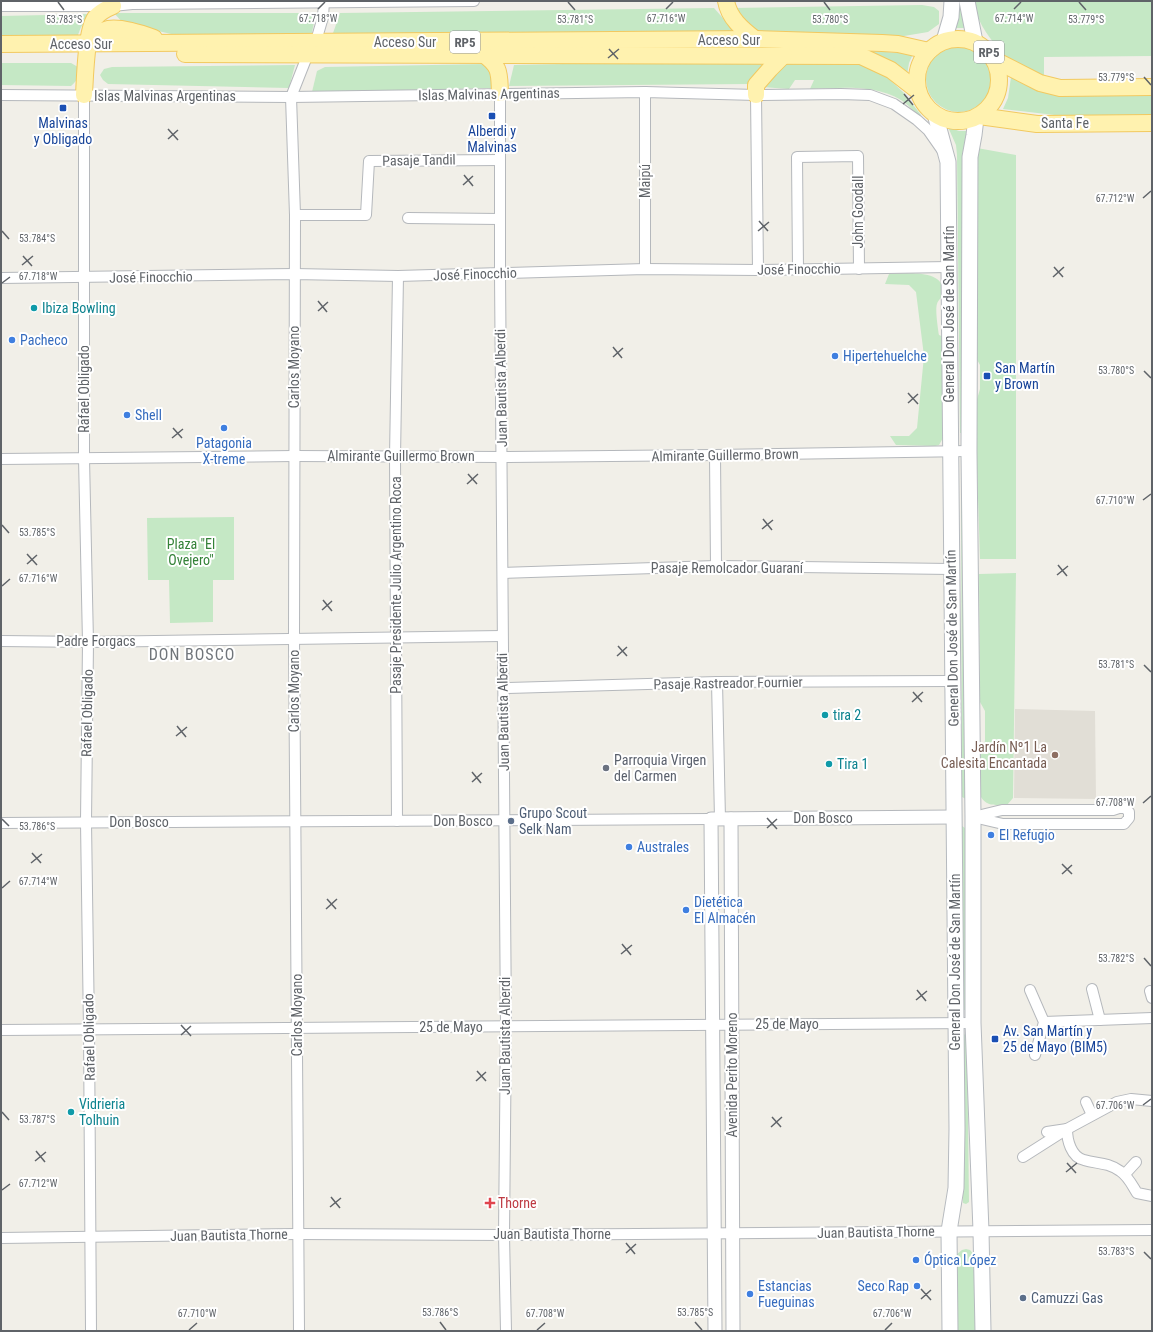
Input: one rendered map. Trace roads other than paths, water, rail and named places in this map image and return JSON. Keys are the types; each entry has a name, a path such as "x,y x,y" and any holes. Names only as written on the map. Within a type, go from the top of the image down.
{"main road":[{"path":"726,1 728,10 736,22 755,39"},
{"path":"944,41 951,17 952,1"},
{"path":"967,1 975,42"},
{"path":"84,95 90,30 95,18 103,11 113,6"},
{"name":"Acceso Sur","path":"1,44 88,49 312,48 485,42 755,39 898,44 929,50"},
{"name":"RP5","path":"935,114 928,108 918,91 918,70 922,59 929,50 944,41 965,39 975,42 990,53 995,60 999,72 999,85 996,97 989,108 977,117"},
{"name":"Acceso Sur","path":"1,55 168,44 483,54 861,56 891,70 918,91"},
{"path":"483,54 493,61 497,67 499,73 500,93"},
{"path":"756,95 756,85 784,55"},
{"name":"RP5","path":"995,60 1040,83 1060,88 1152,87"},
{"path":"935,114 945,119 956,121 977,117"},
{"name":"General Don José de San Martín","path":"935,114 948,162 949,451 954,817 956,1188 949,1231 950,1331"},
{"name":"Santa Fe","path":"977,117 1037,124 1152,123"},
{"name":"General Don José de San Martín","path":"977,117 970,157 969,451 973,1023 981,1231 983,1331"}],"street":[{"name":"Carlos Moyano","path":"299,1331 297,1234 294,638 295,215 291,97 312,48 323,17 324,1"},
{"path":"1,6 113,6 132,3 474,1"},
{"name":"Islas Malvinas Argentinas","path":"1,94 291,97 645,92 756,95 870,95 894,104 917,120 928,130 943,151 948,162"},
{"name":"Maipú","path":"645,92 645,269"},
{"name":"Juan Bautista Alberdi","path":"500,93 499,219 503,573 502,636 504,688 506,1026 504,1235 506,1331"},
{"name":"Rafael Obligado","path":"84,95 84,458 88,642 86,822 90,1029 91,1331"},
{"path":"756,95 758,270"},
{"name":"John Goodall","path":"798,269 797,157 858,156 859,269"},
{"name":"Pasaje Tandil","path":"295,215 366,215 369,161 500,160"},
{"path":"408,218 499,219"},
{"name":"José Finocchio","path":"1,278 294,274 398,276 645,269 758,270 949,267"},
{"name":"Pasaje Presidente Julio Argentino Roca","path":"397,821 395,457 398,276"},
{"name":"Almirante Guillermo Brown","path":"1,459 294,456 501,457 969,451"},
{"path":"715,455 716,566"},
{"name":"Pasaje Remolcador Guaraní","path":"503,573 716,566 951,569"},
{"name":"Padre Forgacs","path":"1,641 88,642 502,636"},
{"name":"Pasaje Rastreador Fournier","path":"504,688 717,682 952,681"},
{"name":"Avenida Perito Moreno","path":"717,682 721,819 731,1024 733,1331"},
{"name":"Don Bosco","path":"1,823 972,817 1003,824 1121,824 1126,822 1129,815 1127,810 1122,808 1113,810 1002,810 972,817"},
{"name":"Avenida Perito Moreno","path":"715,1331 712,1024 721,819"},
{"path":"1092,989 1100,1020"},
{"path":"1030,990 1044,1022 1035,1055"},
{"path":"1044,1022 1152,1018"},
{"name":"25 de Mayo","path":"1,1030 973,1023"},
{"path":"1023,1158 1067,1129 1124,1100 1141,1096 1152,1101"},
{"path":"1086,1102 1092,1115"},
{"path":"1047,1132 1067,1129"},
{"path":"1067,1129 1067,1139 1073,1151 1082,1160 1104,1162 1125,1174 1137,1193 1152,1196"},
{"path":"1125,1174 1136,1162"},
{"name":"Juan Bautista Thorne","path":"1,1238 297,1234 504,1235 1152,1230"}],"place":[{"name":"Malvinas y Obligado","path":"63,108"},
{"name":"Alberdi y Malvinas","path":"492,116"},
{"name":"Ibiza Bowling","path":"34,308"},
{"name":"Pacheco","path":"12,340"},
{"name":"Hipertehuelche","path":"835,356"},
{"name":"San Martín y Brown","path":"987,376"},
{"name":"Shell","path":"127,415"},
{"name":"Patagonia X-treme","path":"224,428"},
{"name":"tira 2","path":"825,715"},
{"name":"Jardín Nº1 La Calesita Encantada","path":"1055,755"},
{"name":"Tira 1","path":"829,764"},
{"name":"Parroquia Virgen del Carmen","path":"606,768"},
{"name":"Grupo Scout Selk Nam","path":"511,821"},
{"name":"El Refugio","path":"991,835"},
{"name":"Australes","path":"629,847"},
{"name":"Dietética El Almacén","path":"686,910"},
{"name":"Av. San Martín y 25 de Mayo (BIM5)","path":"995,1039"},
{"name":"Vidrieria Tolhuin","path":"71,1112"},
{"name":"Thorne","path":"490,1203"},
{"name":"Óptica López","path":"916,1260"},
{"name":"Seco Rap","path":"917,1286"},
{"name":"Estancias Fueguinas","path":"750,1294"},
{"name":"Camuzzi Gas","path":"1023,1298"}],"district":[{"name":"DON BOSCO","path":"192,654"}],"park label":[{"name":"Plaza \"El Ovejero\"","path":"191,552"}]}
